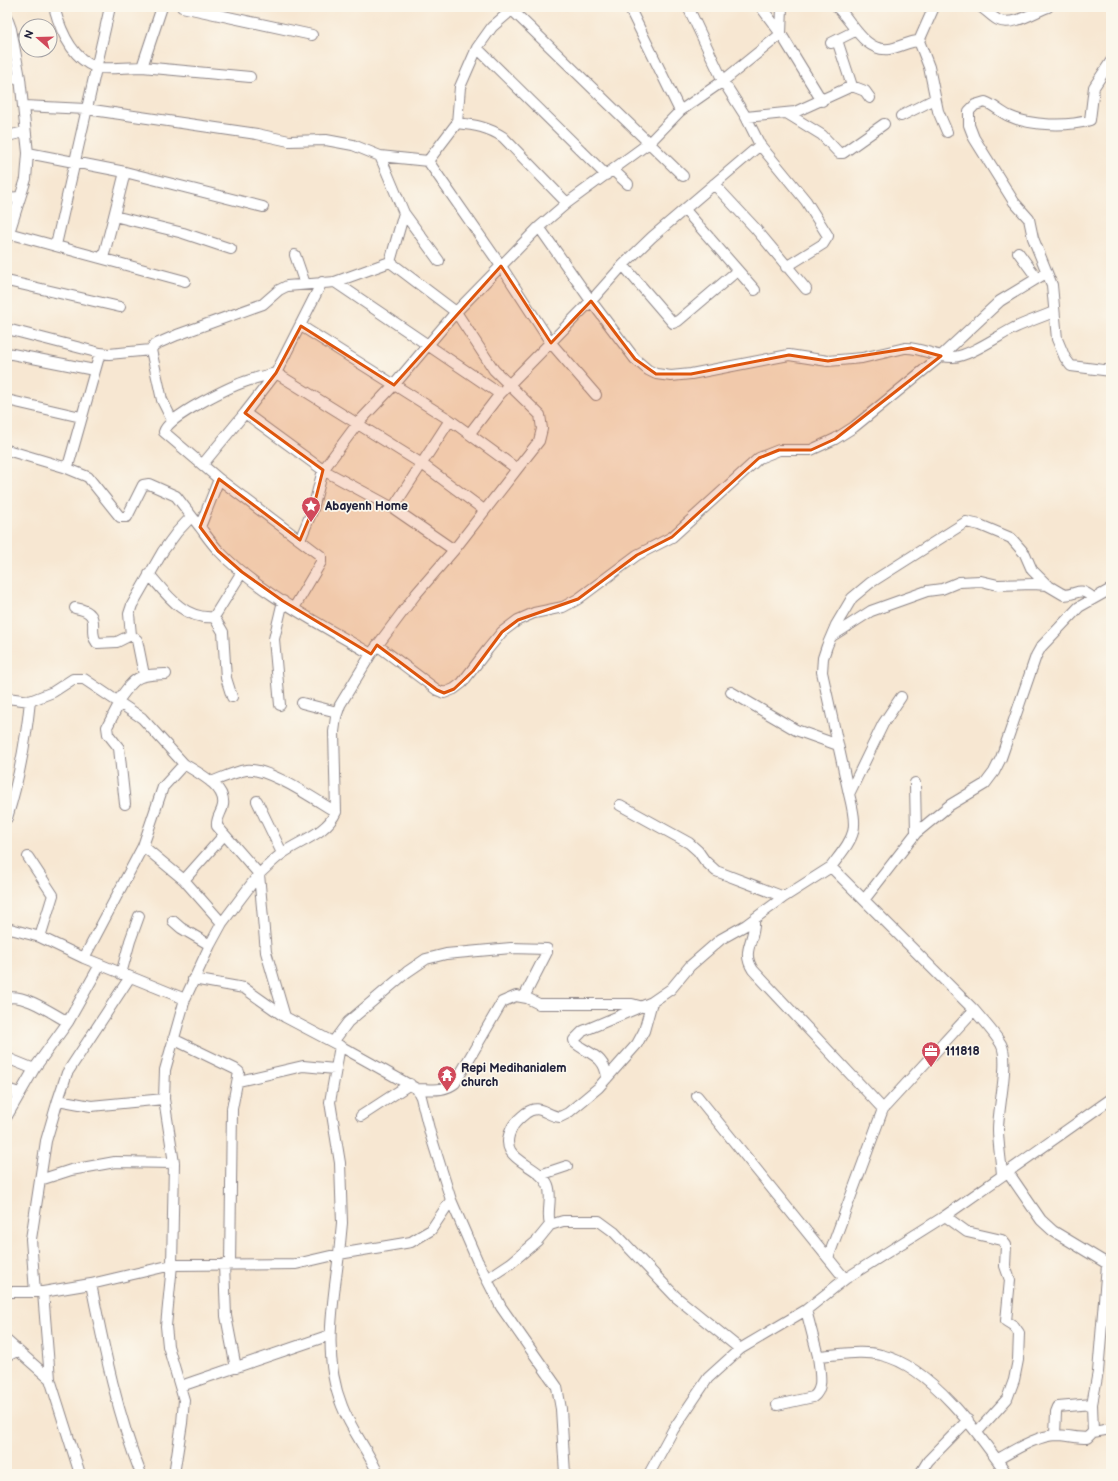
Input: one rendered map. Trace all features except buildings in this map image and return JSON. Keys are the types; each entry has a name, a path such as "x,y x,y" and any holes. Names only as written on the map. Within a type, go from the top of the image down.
{"street":[{"path":"54,7 66,39 78,55 96,67 142,67 250,77"},
{"path":"56,245 110,7"},
{"path":"142,67 162,7"},
{"path":"182,7 312,35"},
{"path":"688,7 723,81 746,117 760,145 806,201 828,236 823,244 786,267"},
{"path":"761,7 781,34 822,101"},
{"path":"300,540 313,509 323,470 358,423 394,385 427,344 539,227 567,203 649,143 680,111 723,81 781,34 782,7"},
{"path":"837,7 844,14 855,31 875,47 883,50 919,41"},
{"path":"934,7 919,41 929,68 935,99 947,132"},
{"path":"981,7 998,20 1009,22 1018,20 1048,7"},
{"path":"428,161 457,122 460,87 477,48 492,27 513,8 683,176"},
{"path":"630,8 680,111"},
{"path":"7,18 20,78 28,153 26,179 19,196 8,236 56,245 185,281"},
{"path":"855,31 834,41 852,86 865,91 870,98"},
{"path":"477,48 609,173 628,184"},
{"path":"1111,62 1103,72 1094,88 1090,120 1060,125 1024,121 1010,117 985,102 975,104 969,111 968,118 974,138 1014,202 1029,219 1033,238 1054,294 1057,339 1065,358 1071,366 1111,371"},
{"path":"7,79 20,78"},
{"path":"746,117 788,114 822,101 852,86"},
{"path":"901,116 935,99"},
{"path":"24,106 86,109 257,134 283,140 326,140 353,145 380,156 428,161 501,266 551,343 596,395"},
{"path":"788,114 822,136 839,153 843,153 884,124"},
{"path":"457,122 482,126 503,137 567,203"},
{"path":"7,136 25,132"},
{"path":"470,433 500,394 551,343 623,265 652,237 760,145"},
{"path":"28,153 125,172 263,207"},
{"path":"380,156 404,213 439,261"},
{"path":"103,258 125,172"},
{"path":"714,184 755,228 786,267 806,289"},
{"path":"7,198 19,196"},
{"path":"685,210 755,290"},
{"path":"390,262 404,213"},
{"path":"114,216 183,233 231,249"},
{"path":"539,227 591,301 635,359 648,370 656,374 671,376 691,374 789,354 828,361 862,358 911,348 941,356 955,357 1054,312"},
{"path":"1018,252 1037,278"},
{"path":"295,255 305,284"},
{"path":"172,420 162,400 151,350 154,345 177,335 263,304 279,290 287,286 334,282 390,262"},
{"path":"174,1474 184,1412 181,1386 168,1346 166,1326 172,1265 174,1163 164,1099 165,1070 185,999 222,923 259,874 282,853 321,831 333,820 336,812 334,732 337,712 377,645 416,594 454,550 539,441 541,435 542,422 540,415 494,370 456,312 390,262"},
{"path":"623,265 673,324 737,271"},
{"path":"377,645 437,690 444,693 454,689 473,671 502,632 518,620 534,613 563,606 578,599 637,555 672,537 759,458 779,450 811,450 835,439 854,427 941,356 1000,301 1046,273"},
{"path":"7,281 120,307"},
{"path":"203,464 276,373 322,282"},
{"path":"334,282 500,394"},
{"path":"301,326 470,433 517,469"},
{"path":"7,329 100,353 109,354 151,350"},
{"path":"7,353 94,370"},
{"path":"64,467 68,463 100,353"},
{"path":"294,608 322,558 318,553 219,479 203,464 165,434 165,429 172,420 224,390 250,379 276,373 422,464 484,510"},
{"path":"7,400 81,417"},
{"path":"245,413 323,470 393,508 454,550"},
{"path":"393,508 450,420"},
{"path":"7,450 64,467 88,477 120,517 123,518 127,517 143,485 147,483 176,496 218,551 242,572 294,608 371,654"},
{"path":"200,527 219,479"},
{"path":"144,675 137,640 131,635 130,610 150,574 177,532 192,517"},
{"path":"607,1078 606,1072 598,1057 576,1045 574,1041 575,1038 583,1031 593,1026 652,1002 671,989 690,966 721,939 754,920 784,897 831,867 853,836 855,817 822,672 823,658 839,620 852,598 870,584 966,522 980,525 1011,538 1025,554 1032,570 1047,585 1064,595 1079,590 1087,593 1093,598"},
{"path":"214,617 242,572"},
{"path":"150,574 172,601 184,611 200,617 214,617"},
{"path":"832,636 871,611 928,591 942,589 959,582 981,581 998,585 1021,583 1047,585"},
{"path":"864,900 916,833 950,805 985,784 994,772 1001,758 1036,656 1042,647 1079,607 1111,589"},
{"path":"280,705 274,639 283,601"},
{"path":"75,608 84,610 92,616 94,621 95,638 98,643 117,642 131,635"},
{"path":"214,617 223,632 226,678 232,696"},
{"path":"125,804 119,748 108,734 107,728 119,702 132,682 144,675 166,674"},
{"path":"7,698 30,701 53,692 78,678 84,679 142,718 184,764 219,789 223,797 223,808 217,818 217,826 259,874 266,952 285,1017"},
{"path":"731,692 796,730 838,745"},
{"path":"849,794 883,724 902,697"},
{"path":"7,818 19,778 26,743 30,701"},
{"path":"302,703 337,712"},
{"path":"84,958 143,846 163,787 184,764"},
{"path":"211,782 245,770 257,770 274,776 336,812"},
{"path":"915,783 916,833"},
{"path":"257,801 282,853"},
{"path":"620,805 689,843 698,850 705,861 716,871 784,897"},
{"path":"184,880 224,835"},
{"path":"143,846 184,880 222,923"},
{"path":"28,857 53,895 40,937"},
{"path":"831,867 974,1010 1001,1044 1004,1052 1005,1066 1000,1099 998,1129 1005,1173 1052,1231 1109,1266 1098,1372 1092,1404 1093,1432"},
{"path":"80,1474 50,1378 31,1239 46,1141 67,1073 126,975 130,941 139,916"},
{"path":"754,920 754,928 747,955 747,961 750,966 883,1109"},
{"path":"174,921 181,928 210,945"},
{"path":"7,928 40,937 100,965 185,999"},
{"path":"378,1474 367,1450 342,1406 333,1371 330,1335 342,1223 340,1163 330,1102 335,1069 336,1044 348,1022 407,972 426,959 511,948 547,949 547,952 524,997"},
{"path":"7,1116 34,1068 68,1022 100,965"},
{"path":"193,980 244,988 285,1017 413,1086 444,1089 449,1088 455,1083 502,1002 510,997 524,997 539,1004 632,1004 643,1006"},
{"path":"7,998 28,1000 68,1022"},
{"path":"550,1225 548,1218 549,1191 547,1184 540,1175 511,1152 508,1146 508,1140 514,1126 523,1115 536,1108 557,1117 563,1116 598,1088 642,1036 652,1002"},
{"path":"828,1258 883,1109 974,1010"},
{"path":"173,1038 238,1070 240,1076 232,1109 226,1316 236,1368"},
{"path":"7,1058 34,1068"},
{"path":"238,1081 303,1066 335,1069"},
{"path":"361,1116 413,1086"},
{"path":"413,1086 421,1097 430,1133 451,1200 487,1279 514,1328 557,1387 561,1409 565,1474"},
{"path":"7,1089 19,1093"},
{"path":"697,1096 845,1279"},
{"path":"58,1100 91,1106 164,1099"},
{"path":"649,1474 673,1430 708,1378 740,1349 806,1310 845,1279 945,1216 1111,1100"},
{"path":"40,1180 71,1170 115,1162 174,1163"},
{"path":"540,1175 567,1166"},
{"path":"7,1292 39,1292 91,1284 172,1265 296,1264 339,1254 411,1242 431,1230 451,1200"},
{"path":"945,1216 967,1232 1002,1240 1006,1245 1004,1266 1010,1280 1006,1321 1014,1326 1018,1333 1018,1360 1014,1380 1007,1399 977,1432"},
{"path":"487,1279 511,1262 536,1241 550,1225 563,1221 599,1220 607,1225 676,1296 740,1349"},
{"path":"91,1284 102,1339 127,1437 141,1474"},
{"path":"778,1405 813,1397 817,1394 820,1386 818,1356 806,1310"},
{"path":"181,1386 330,1335"},
{"path":"7,1341 50,1378"},
{"path":"7,1356 17,1351"},
{"path":"818,1356 868,1353 882,1355 897,1361 923,1377 948,1399 968,1420 998,1459 1007,1474"},
{"path":"1055,1435 1056,1412 1058,1407 1092,1404"},
{"path":"920,1474 928,1461 968,1420"},
{"path":"998,1459 1024,1445 1055,1435 1087,1438 1093,1432 1111,1429"}],"highlighted area":[{"path":"501,266 551,343 591,301 635,359 656,374 691,374 789,355 828,361 911,348 941,356 835,439 811,450 779,450 759,458 672,537 637,555 578,599 518,620 502,632 473,671 454,689 444,693 437,690 377,645 371,654 283,601 242,572 218,551 200,527 219,479 300,540 313,509 323,470 245,413 276,373 301,326 394,385"}],"place":[{"name":"Abayenh Home","path":"311,523"},
{"name":"111818","path":"931,1068"},
{"name":"Repi Medihanialem church","path":"447,1092"}]}
